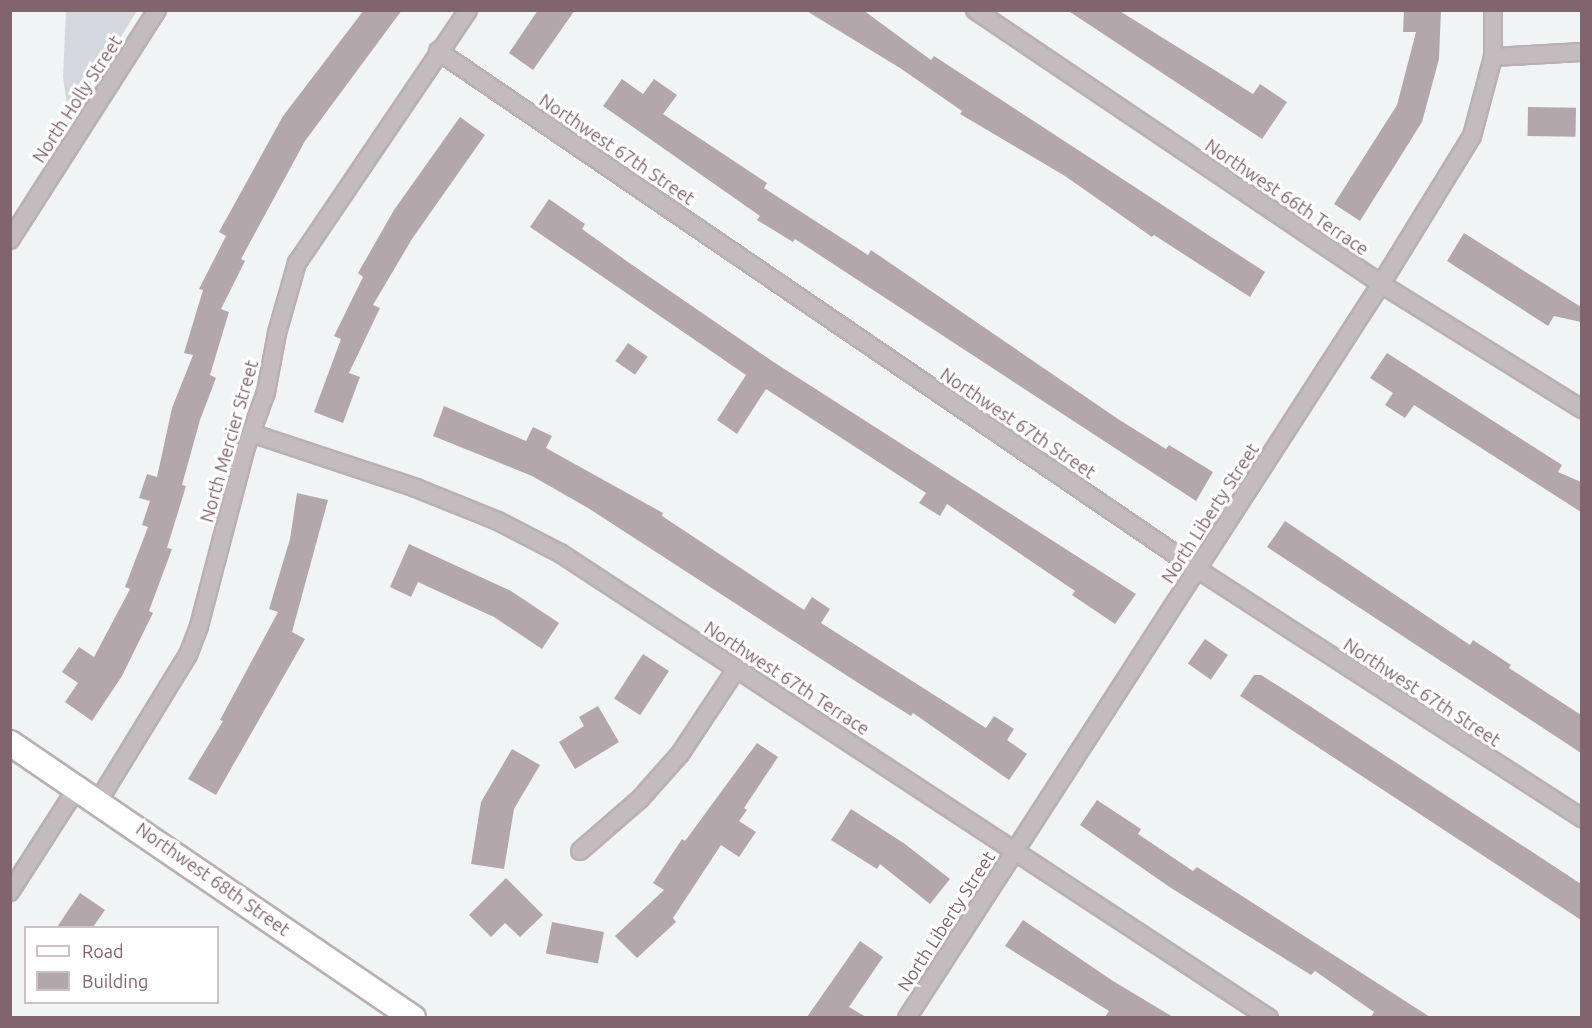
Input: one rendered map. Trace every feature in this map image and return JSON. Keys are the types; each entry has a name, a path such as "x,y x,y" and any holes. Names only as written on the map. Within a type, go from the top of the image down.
{"main road":[{"name":"Northwest 68th Street","path":"10,743 99,800 413,1017"}],"street":[{"name":"North Holly Street","path":"10,240 157,10"},
{"name":"North Mercier Street","path":"99,800 188,655 251,433 266,392 277,333 297,263 438,51 468,10"},
{"name":"Northwest 66th Terrace","path":"975,10 1381,284 1581,409"},
{"name":"North Liberty Street","path":"907,1017 1381,284 1472,136 1493,57 1493,10"},
{"name":"Northwest 67th Street","path":"438,51 1197,569 1581,818"},
{"path":"1493,57 1581,52"},
{"name":"Northwest 67th Terrace","path":"251,433 416,488 498,521 560,553 1269,1017"},
{"path":"580,851 640,799 680,754 737,668"},
{"path":"10,892 78,786"}],"shaded area":[{"path":"66,11 137,11 69,119 63,77"}],"building":[{"path":"364,10 402,10 305,141 241,259 245,261 221,309 229,312 210,375 216,378 200,420 182,485 186,486 167,548 172,549 149,611 153,613 122,676 92,721 65,702 78,683 62,672 79,647 94,657 130,589 125,587 148,527 142,525 150,501 139,498 147,474 157,477 172,408 193,355 184,353 203,290 199,289 226,236 219,232 283,116"},
{"path":"538,10 575,10 533,70 509,53"},
{"path":"805,10 863,10 931,60 934,56 1265,272 1250,297 1154,235 1152,237 1065,176 960,114 962,111 900,68"},
{"path":"1067,10 1118,10 1253,94 1260,84 1287,102 1262,139"},
{"path":"1404,10 1441,10 1439,59 1422,122 1360,221 1334,204 1397,105 1416,32 1403,32"},
{"path":"622,79 643,94 654,79 677,95 663,114 767,183 764,188 868,255 871,250 1118,419 1166,449 1169,445 1213,472 1196,501 795,239 793,242 757,220 760,216 603,106"},
{"path":"1528,107 1576,108 1575,137 1527,136"},
{"path":"460,117 485,135 412,239 373,305 380,308 349,373 360,377 343,423 314,412 341,339 334,336 363,277 358,273 394,210"},
{"path":"549,199 585,224 582,229 775,363 1136,594 1115,624 1072,595 1075,591 947,504 940,516 919,503 926,493 766,389 737,434 717,420 746,375 530,227"},
{"path":"1464,233 1581,307 1581,322 1554,316 1548,326 1447,261"},
{"path":"628,343 648,357 635,375 615,361"},
{"path":"1387,353 1562,465 1558,472 1581,482 1581,512 1414,405 1405,418 1385,405 1393,393 1370,378"},
{"path":"444,406 526,441 533,427 552,436 546,448 663,513 662,516 804,610 812,597 830,609 821,623 986,728 994,716 1014,729 1007,740 1027,754 1009,780 913,713 911,716 866,688 588,508 532,476 433,436"},
{"path":"297,493 328,500 292,632 305,639 216,795 188,779 223,721 220,720 278,612 269,609 290,539"},
{"path":"1285,521 1470,645 1473,640 1511,665 1509,668 1581,715 1581,753 1267,547"},
{"path":"409,544 511,591 559,623 542,649 494,617 418,582 411,597 390,587"},
{"path":"1205,639 1228,655 1211,680 1188,664"},
{"path":"643,654 669,671 640,715 614,698"},
{"path":"1254,675 1261,675 1293,695 1581,884 1581,920 1240,696"},
{"path":"598,706 619,742 575,769 559,742 584,726 579,717"},
{"path":"757,743 778,757 744,808 747,810 739,821 756,832 739,857 721,845 673,918 676,922 637,958 615,936 664,890 653,883 682,839 685,841"},
{"path":"512,749 540,765 514,809 504,869 471,864 481,802"},
{"path":"1097,800 1141,829 1138,834 1193,871 1197,867 1430,1017 1371,1017 1374,1012 1315,971 1311,975 1171,888 1080,825"},
{"path":"851,809 905,844 950,879 930,904 880,864 877,869 831,840"},
{"path":"506,878 543,915 520,937 505,923 491,937 469,915"},
{"path":"80,893 105,910 94,926 58,926"},
{"path":"1023,920 1113,981 1173,1017 1105,1017 1109,1011 1005,946"},
{"path":"552,922 604,932 598,964 546,953"},
{"path":"860,941 883,957 849,1007 866,1017 807,1017"}]}
